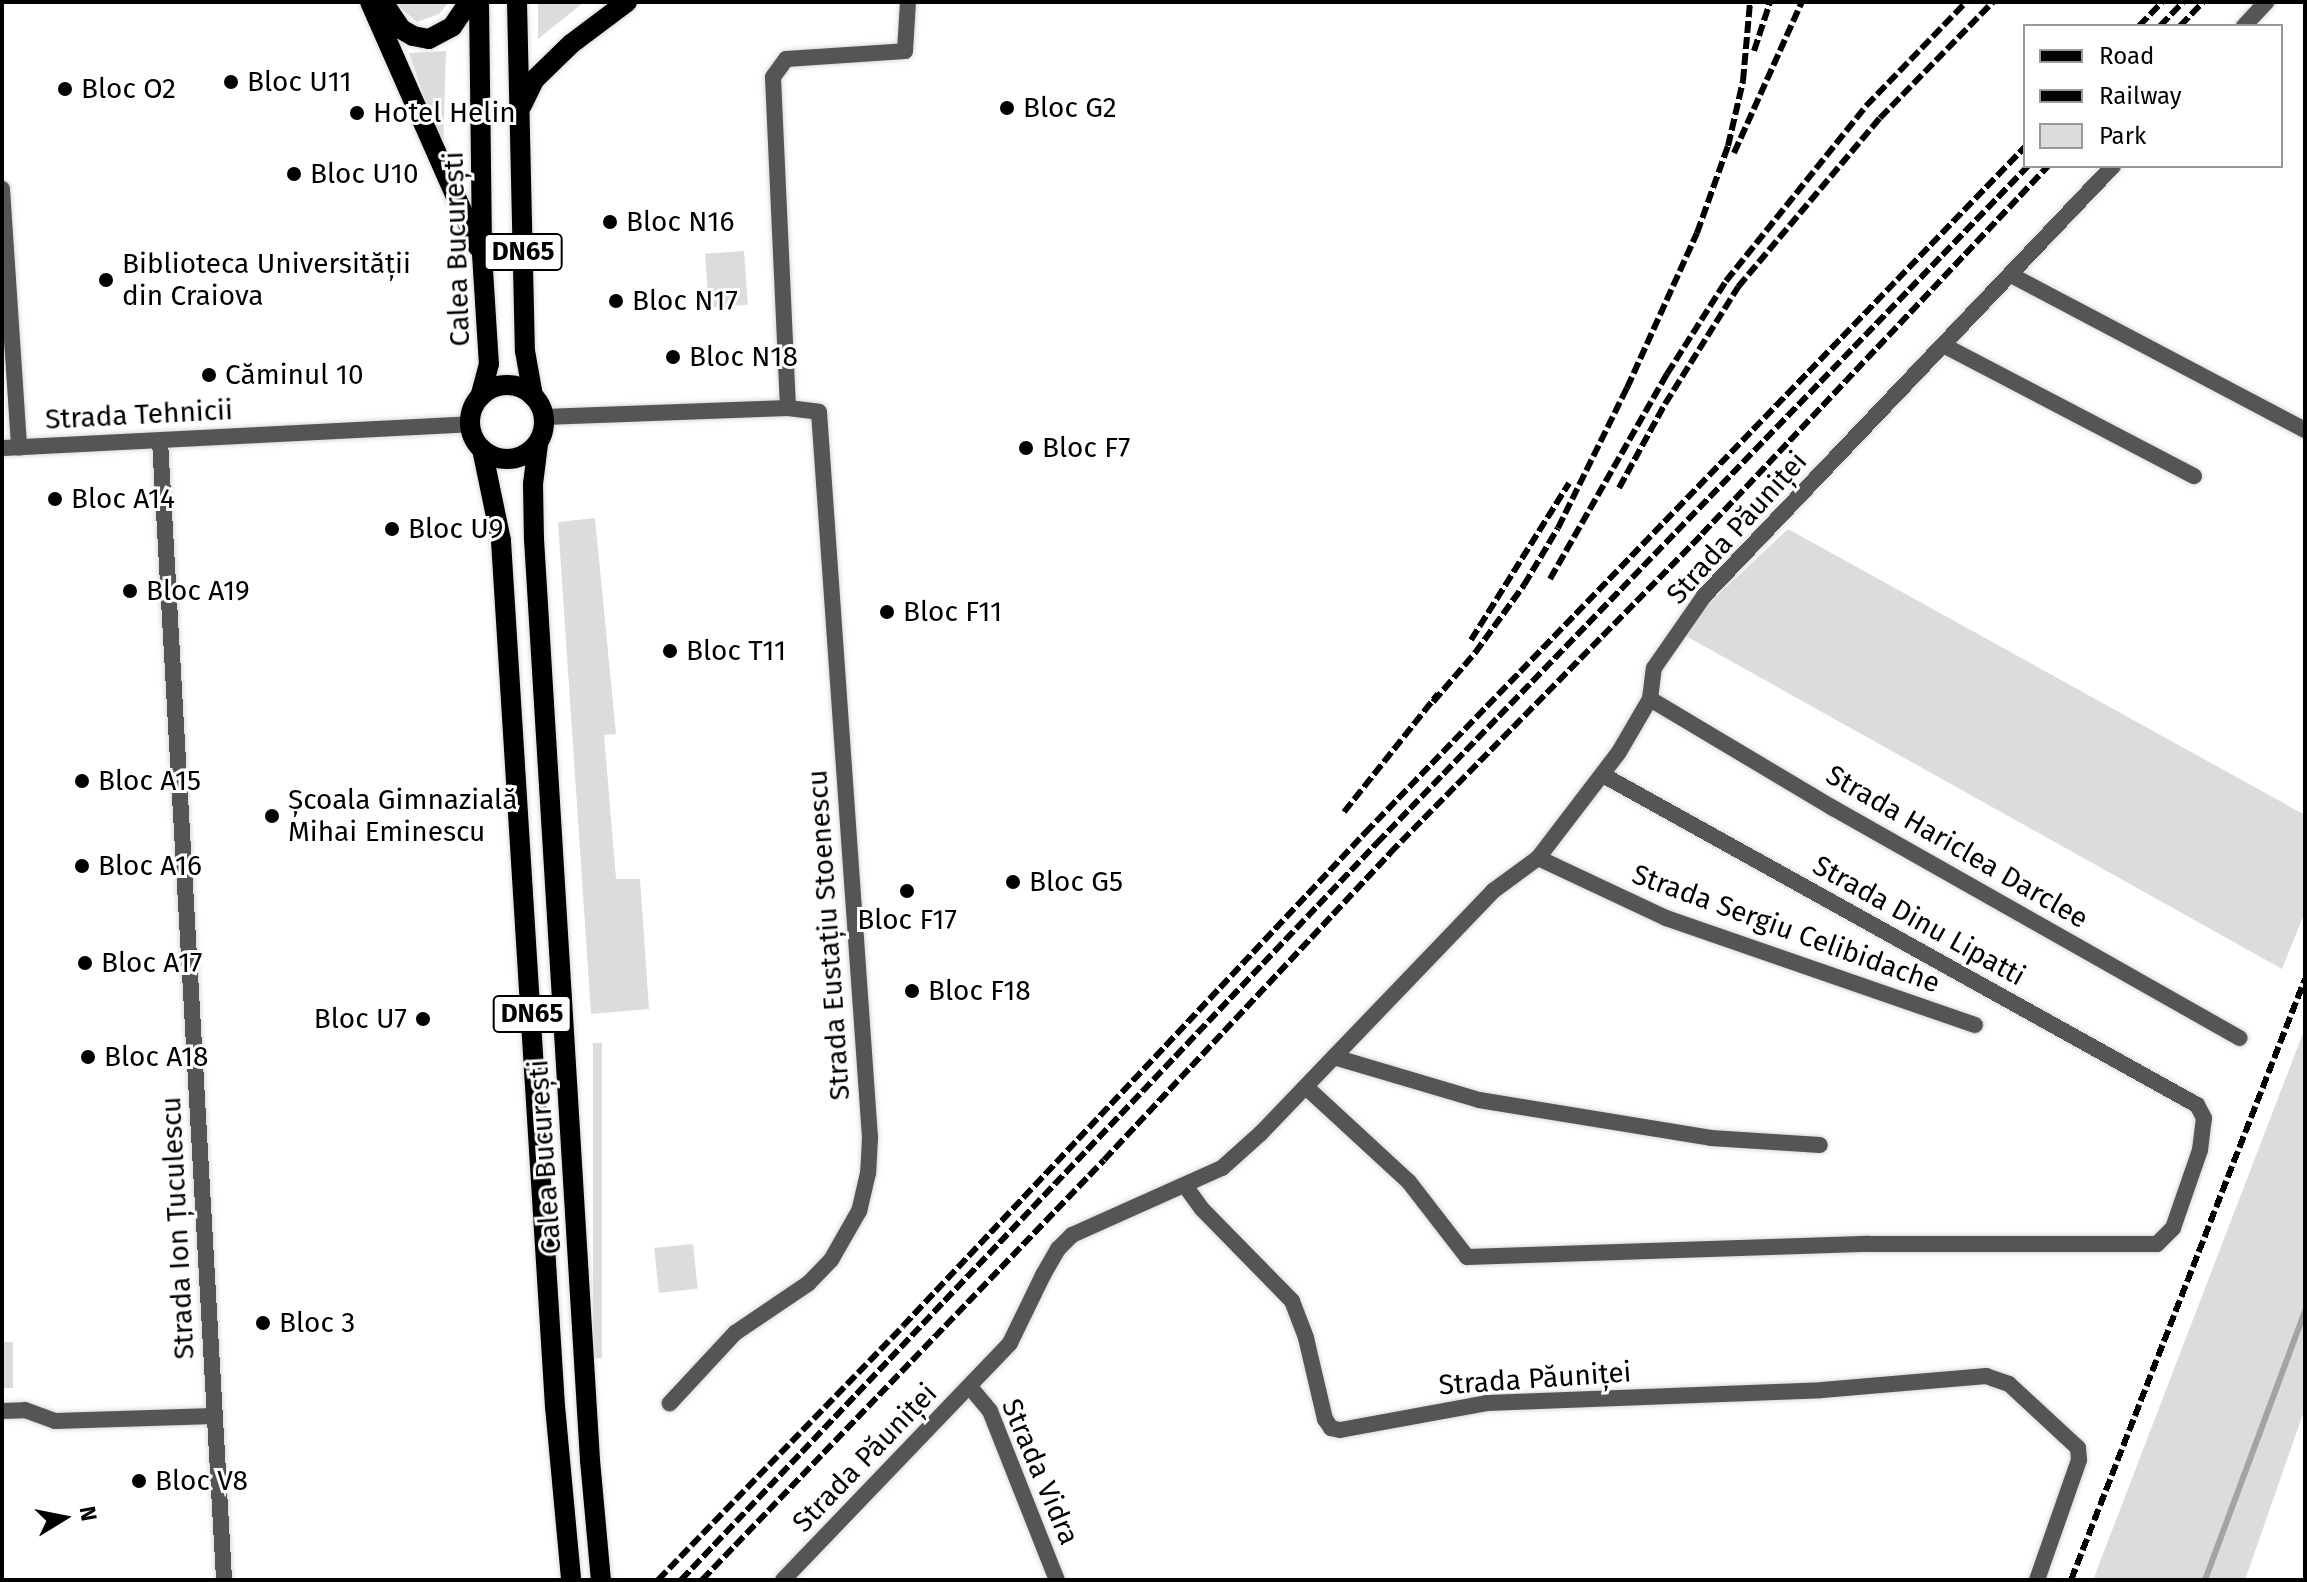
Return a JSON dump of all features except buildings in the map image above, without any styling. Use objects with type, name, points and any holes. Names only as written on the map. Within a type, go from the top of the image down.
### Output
[{"type":"main road","points":[[370,2],[482,254]]},
{"type":"main road","points":[[383,2],[401,29],[429,39],[452,27],[469,2]]},
{"type":"main road","name":"Calea București","points":[[479,2],[482,254],[489,364],[480,397]]},
{"type":"main road","name":"DN65","points":[[517,2],[525,351],[533,396]]},
{"type":"main road","points":[[521,108],[534,80],[571,44],[627,2]]},
{"type":"main road","points":[[511,385],[533,396],[544,417],[538,444],[516,459],[498,458],[482,449],[471,424],[480,397],[494,387],[511,385]]},
{"type":"main road","name":"Calea București","points":[[538,444],[533,484],[534,539],[590,1460],[601,1580]]},
{"type":"main road","name":"Calea București","points":[[482,449],[494,493],[502,554],[560,1462],[571,1580]]},
{"type":"main road","points":[[560,1462],[590,1460]]},
{"type":"street","points":[[788,408],[773,77],[786,59],[905,51],[908,2]]},
{"type":"street","points":[[2246,24],[2266,2]]},
{"type":"street","name":"Strada Păuniței","points":[[783,1580],[1010,1343],[1043,1275],[1058,1249],[1072,1235],[1146,1200],[1186,1187],[1222,1168],[1306,1087],[1493,891],[1538,858],[1603,775],[1650,699],[1654,668],[1704,596],[2111,168]]},
{"type":"street","points":[[2,189],[10,448]]},
{"type":"street","points":[[2011,275],[2305,430]]},
{"type":"street","points":[[1945,346],[2194,476]]},
{"type":"street","name":"Strada Eustațiu Stoenescu","points":[[544,417],[788,408],[819,412],[870,1138],[868,1173],[859,1211],[831,1260],[809,1283],[735,1333],[670,1403]]},
{"type":"street","name":"Strada Tehnicii","points":[[10,448],[471,424]]},
{"type":"street","name":"Strada Ion Țuculescu","points":[[160,441],[224,1580]]},
{"type":"street","name":"Strada Hariclea Darclee","points":[[1650,699],[1833,808],[2240,1038]]},
{"type":"street","name":"Strada Dinu Lipatti","points":[[1306,1087],[1409,1182],[1467,1257],[1869,1244],[2157,1244],[2173,1228],[2200,1150],[2204,1118],[2197,1105],[1603,775]]},
{"type":"street","name":"Strada Sergiu Celibidache","points":[[1538,858],[1666,918],[1975,1025]]},
{"type":"street","points":[[1334,1057],[1479,1100],[1711,1138],[1820,1145]]},
{"type":"street","name":"Strada Păuniței","points":[[1186,1187],[1202,1209],[1292,1301],[1306,1338],[1325,1419],[1331,1428],[1340,1430],[1487,1403],[1822,1390],[1986,1376],[2009,1384],[2078,1448],[2079,1460],[2037,1580]]},
{"type":"street","name":"Strada Vidra","points":[[970,1387],[990,1411],[1057,1580]]},
{"type":"street","points":[[2,1411],[25,1410],[55,1421],[214,1416]]},
{"type":"green space","points":[[393,2],[449,2],[439,14],[417,22]]},
{"type":"green space","points":[[538,2],[584,2],[538,39]]},
{"type":"green space","points":[[446,51],[443,152],[409,53]]},
{"type":"green space","points":[[744,251],[748,305],[709,308],[705,254]]},
{"type":"green space","points":[[595,518],[616,734],[604,735],[616,879],[640,879],[649,1009],[591,1014],[558,522]]},
{"type":"green space","points":[[1788,529],[2305,815],[2305,912],[2282,969],[1686,636],[1695,617]]},
{"type":"green space","points":[[2305,1028],[2305,1408],[2245,1580],[2093,1580]]},
{"type":"green space","points":[[593,1043],[602,1043],[602,1358],[593,1358]]},
{"type":"green space","points":[[693,1244],[698,1289],[659,1293],[654,1248]]},
{"type":"green space","points":[[2,1342],[13,1342],[13,1388],[2,1388]]},
{"type":"waterway","points":[[2205,1580],[2305,1311]]},
{"type":"railway","points":[[1433,702],[1475,653],[1524,585],[1558,528],[1627,388],[1697,233],[1728,146],[1743,81],[1750,2]]},
{"type":"railway","points":[[1754,51],[1770,2]]},
{"type":"railway","points":[[1734,153],[1802,2]]},
{"type":"railway","points":[[1550,579],[1667,374],[1726,281],[1866,106],[1966,2]]},
{"type":"railway","points":[[1619,488],[1665,404],[1738,287],[1880,118],[1993,2]]},
{"type":"railway","points":[[2141,24],[2162,2]]},
{"type":"railway","points":[[2162,24],[2183,2]]},
{"type":"railway","points":[[2182,24],[2203,2]]},
{"type":"railway","points":[[658,1580],[903,1326],[1365,833],[2023,149]]},
{"type":"railway","points":[[681,1580],[1377,843],[2026,168]]},
{"type":"railway","points":[[702,1580],[1104,1160],[1390,853],[1702,534],[2046,168]]},
{"type":"railway","points":[[1471,640],[1569,483]]},
{"type":"railway","points":[[1344,812],[1438,694]]},
{"type":"railway","points":[[2071,1580],[2305,979]]},
{"type":"place","name":"Bloc U11","points":[[231,82]]},
{"type":"place","name":"Bloc O2","points":[[65,89]]},
{"type":"place","name":"Bloc G2","points":[[1007,108]]},
{"type":"place","name":"Hotel Helin","points":[[357,113]]},
{"type":"place","name":"Bloc U10","points":[[294,174]]},
{"type":"place","name":"Bloc N16","points":[[610,222]]},
{"type":"place","name":"Biblioteca Universității din Craiova","points":[[106,280]]},
{"type":"place","name":"Bloc N17","points":[[616,301]]},
{"type":"place","name":"Bloc N18","points":[[673,357]]},
{"type":"place","name":"Căminul 10","points":[[209,375]]},
{"type":"place","name":"Bloc F7","points":[[1026,448]]},
{"type":"place","name":"Bloc A14","points":[[55,499]]},
{"type":"place","name":"Bloc U9","points":[[392,529]]},
{"type":"place","name":"Bloc A19","points":[[130,591]]},
{"type":"place","name":"Bloc F11","points":[[887,612]]},
{"type":"place","name":"Bloc T11","points":[[670,651]]},
{"type":"place","name":"Bloc A15","points":[[82,781]]},
{"type":"place","name":"Școala Gimnazială Mihai Eminescu","points":[[272,816]]},
{"type":"place","name":"Bloc A16","points":[[82,866]]},
{"type":"place","name":"Bloc G5","points":[[1013,882]]},
{"type":"place","name":"Bloc F17","points":[[907,891]]},
{"type":"place","name":"Bloc A17","points":[[85,963]]},
{"type":"place","name":"Bloc F18","points":[[912,991]]},
{"type":"place","name":"Bloc U7","points":[[423,1019]]},
{"type":"place","name":"Bloc A18","points":[[88,1057]]},
{"type":"place","name":"Bloc 3","points":[[263,1323]]},
{"type":"place","name":"Bloc V8","points":[[139,1481]]}]
